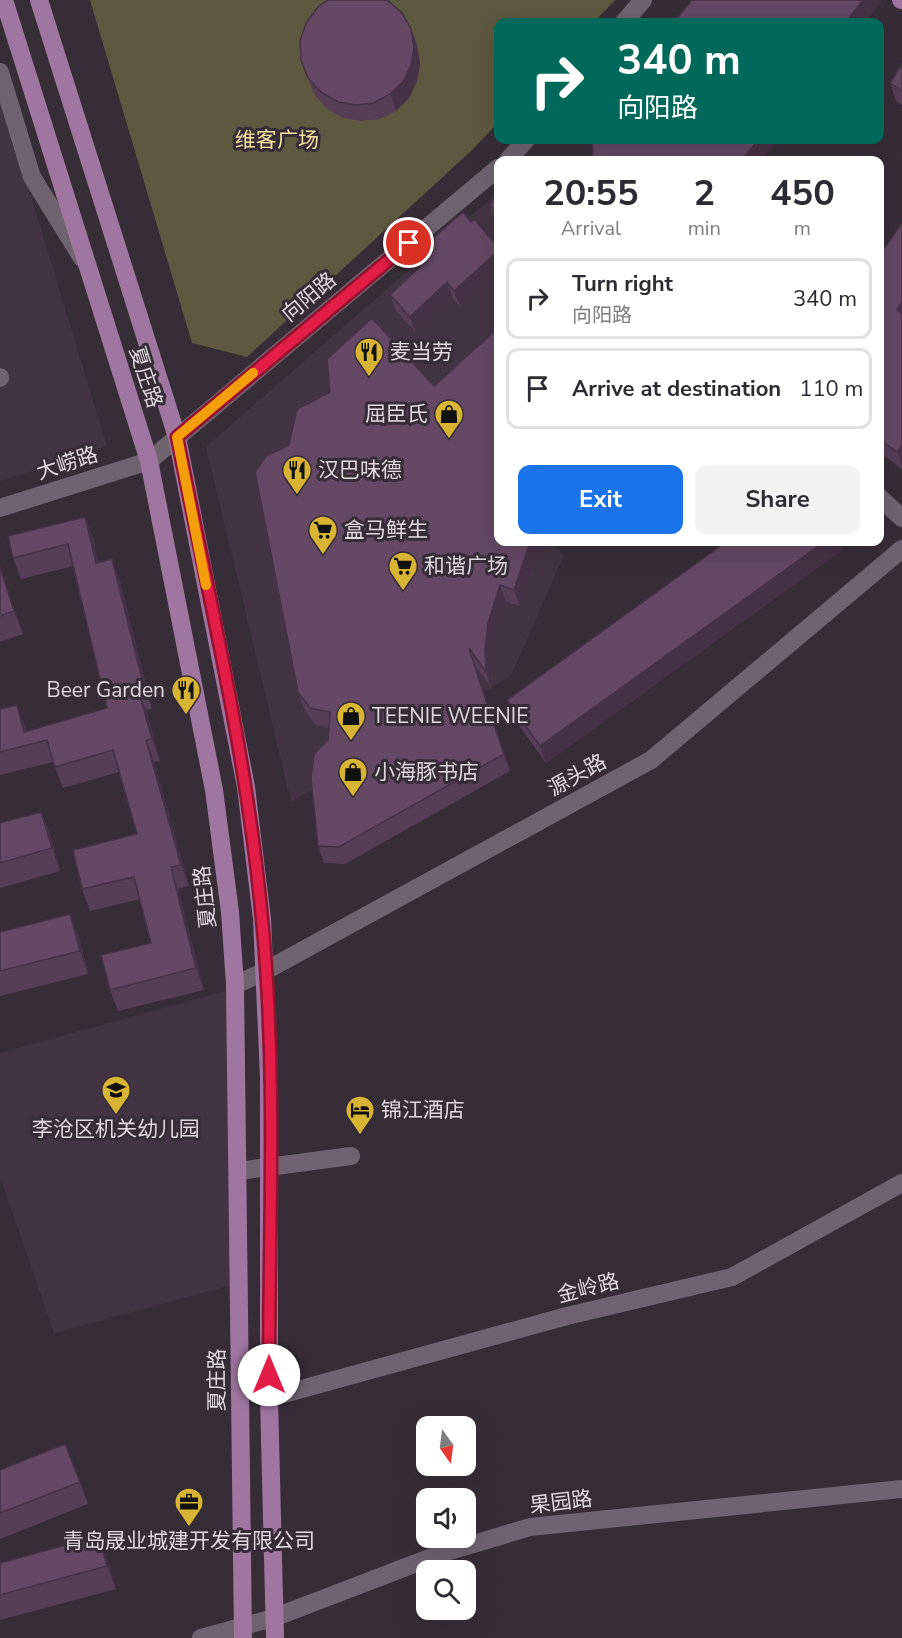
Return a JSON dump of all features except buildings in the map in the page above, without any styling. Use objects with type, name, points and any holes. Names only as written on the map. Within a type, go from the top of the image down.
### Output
[{"type":"main road","name":"夏庄路","points":[[4,0],[148,461],[214,790],[230,912],[235,985],[242,1633]]},
{"type":"main road","name":"夏庄路","points":[[39,0],[177,437],[246,788],[262,919],[265,971],[269,1167],[269,1398],[275,1638]]},
{"type":"street","points":[[627,18],[643,0]]},
{"type":"street","points":[[0,72],[32,177],[87,267]]},
{"type":"street","name":"向阳路","points":[[513,156],[523,144]]},
{"type":"street","name":"向阳路","points":[[148,461],[494,174]]},
{"type":"street","name":"大崂路","points":[[0,508],[148,461]]},
{"type":"street","points":[[884,502],[902,518]]},
{"type":"street","name":"源头路","points":[[235,985],[265,971],[651,760],[902,549]]},
{"type":"street","points":[[238,1171],[351,1156]]},
{"type":"street","name":"金岭路","points":[[269,1398],[567,1316],[732,1277],[902,1183]]},
{"type":"street","name":"果园路","points":[[201,1638],[242,1633],[273,1618],[440,1554],[530,1527],[902,1489]]},
{"type":"shaded area","points":[[0,95],[107,446],[0,481]]},
{"type":"shaded area","name":"和谐广场","points":[[494,195],[494,546],[556,546],[564,555],[511,676],[291,802],[206,447]]},
{"type":"shaded area","name":"李沧区机关幼儿园","points":[[233,989],[232,1285],[54,1333],[0,1177],[0,1053]]},
{"type":"green space","name":"维客广场","points":[[90,0],[615,0],[598,18],[494,18],[494,127],[247,357],[192,343]]},
{"type":"slow traffic","points":[[206,585],[177,437],[253,373]]},
{"type":"place","name":"麦当劳","points":[[369,378]]},
{"type":"place","name":"屈臣氏","points":[[449,440]]},
{"type":"place","name":"汉巴味德","points":[[297,496]]},
{"type":"place","name":"盒马鲜生","points":[[323,556]]},
{"type":"place","name":"和谐广场","points":[[403,592]]},
{"type":"place","name":"Beer Garden","points":[[186,716]]},
{"type":"place","name":"TEENIE WEENIE","points":[[351,742]]},
{"type":"place","name":"小海豚书店","points":[[353,798]]},
{"type":"place","name":"李沧区机关幼儿园","points":[[116,1116]]},
{"type":"place","name":"锦江酒店","points":[[360,1136]]},
{"type":"place","name":"青岛晟业城建开发有限公司","points":[[189,1528]]},
{"type":"route","points":[[269,1375],[269,1077],[262,919],[246,788],[177,437],[409,243]]}]
